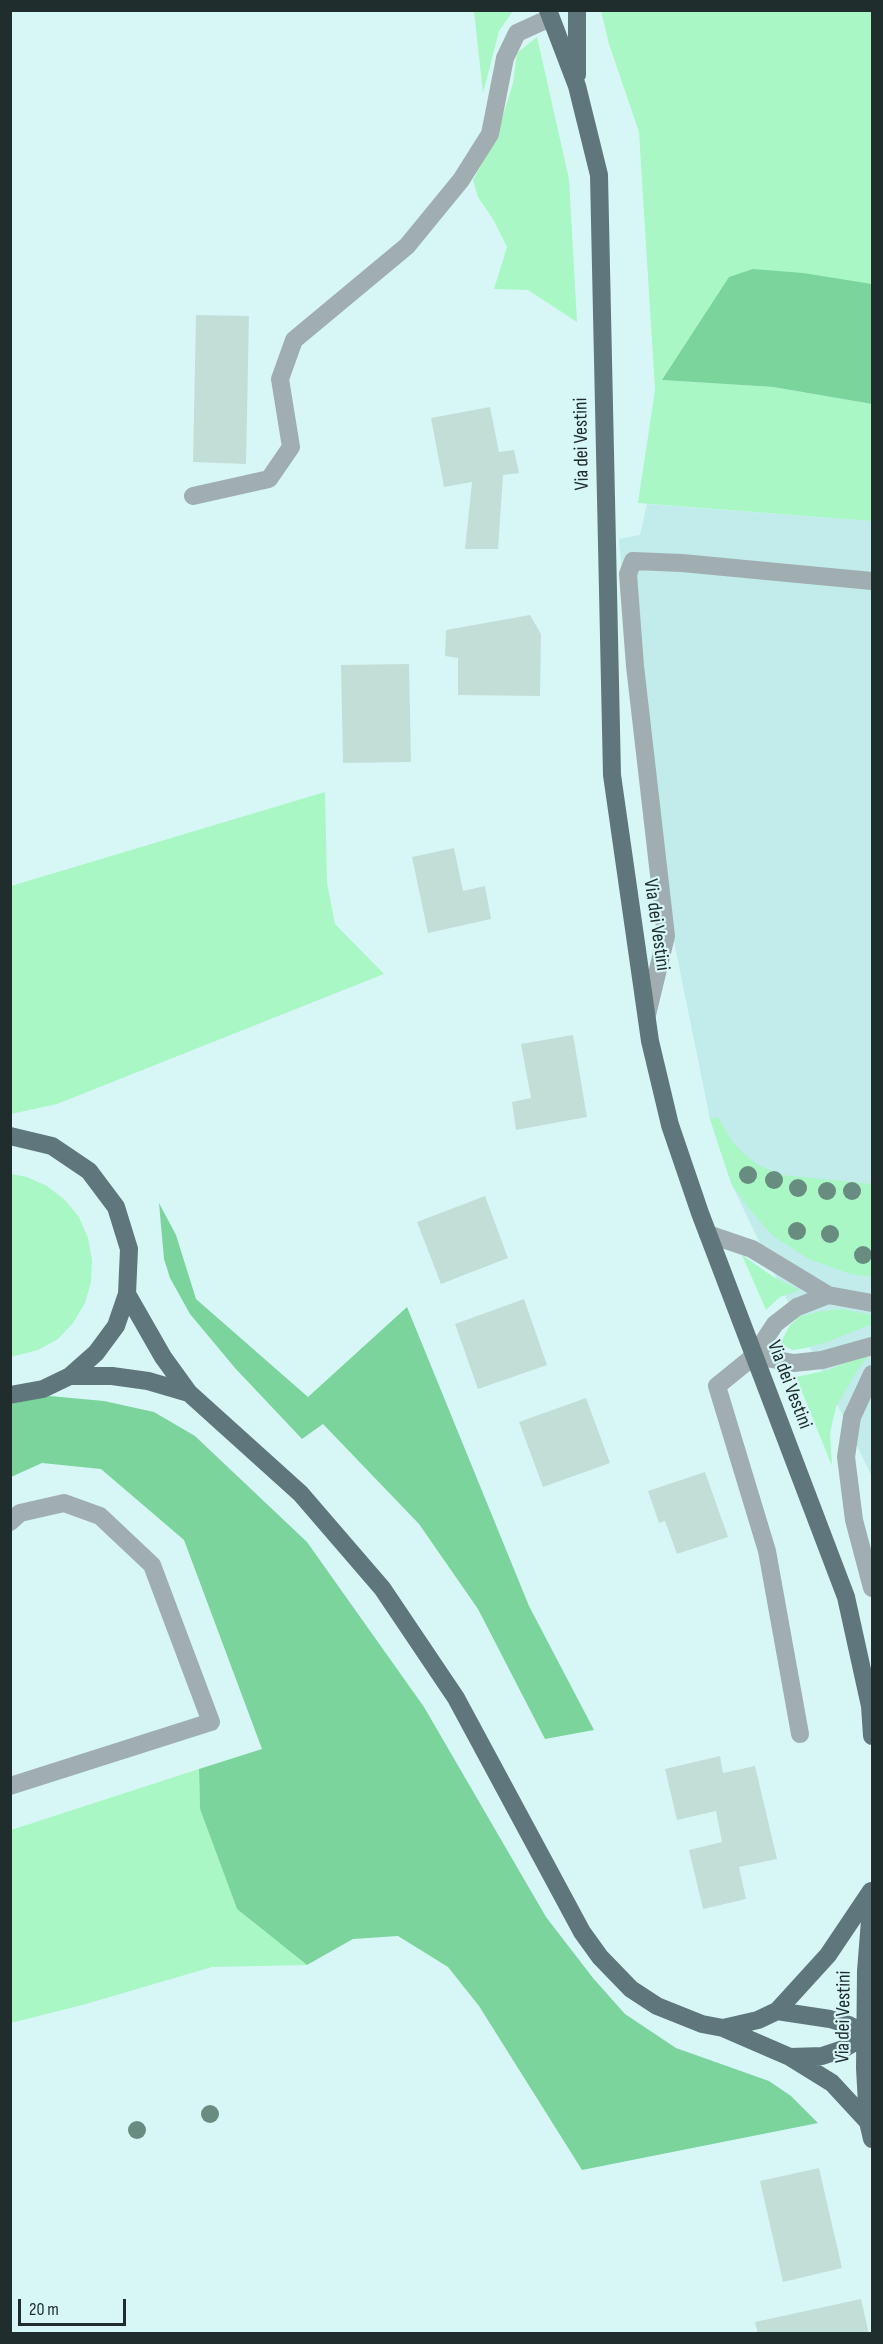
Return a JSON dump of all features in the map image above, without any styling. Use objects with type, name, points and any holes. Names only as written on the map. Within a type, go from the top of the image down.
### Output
[{"type":"main road","name":"Via dei Vestini","points":[[577,10],[577,86]]},
{"type":"main road","name":"Via dei Vestini","points":[[549,14],[577,86],[599,175],[612,775],[646,1017],[670,1125],[708,1234],[846,1597],[871,1702],[873,1736]]},
{"type":"main road","points":[[10,1136],[51,1146],[89,1171],[116,1207],[129,1249],[127,1294],[116,1326],[96,1353],[70,1376],[43,1389],[10,1395]]},
{"type":"main road","points":[[127,1294],[163,1357],[189,1394],[301,1494],[382,1588],[456,1698],[582,1932],[600,1957],[631,1989],[657,2006],[692,2020],[723,2028],[790,2057],[832,2083],[870,2130]]},
{"type":"main road","points":[[70,1376],[112,1376],[148,1381],[189,1394]]},
{"type":"main road","points":[[723,2028],[758,2020],[777,2011],[828,1955],[873,1889]]},
{"type":"main road","name":"Via dei Vestini","points":[[870,2130],[866,1971],[873,1895]]},
{"type":"main road","points":[[777,2011],[840,2022],[867,2035]]},
{"type":"main road","points":[[790,2057],[822,2056],[843,2049],[867,2035]]},
{"type":"lane","points":[[193,496],[268,479],[291,447],[280,379],[294,340],[407,246],[461,180],[490,134],[505,58],[517,33],[549,14]]},
{"type":"lane","points":[[646,1017],[666,936],[635,666],[627,574],[633,561],[682,563],[873,581]]},
{"type":"lane","points":[[708,1234],[752,1249],[828,1295],[873,1303]]},
{"type":"lane","points":[[800,1734],[767,1551],[717,1386],[754,1356],[775,1324],[797,1307],[828,1295]]},
{"type":"lane","points":[[754,1356],[794,1362],[822,1360],[873,1346]]},
{"type":"lane","points":[[873,1374],[852,1417],[846,1457],[854,1520],[873,1588]]},
{"type":"lane","points":[[10,1521],[20,1514],[64,1503],[100,1516],[152,1565],[211,1722],[10,1785]]},
{"type":"shaded area","points":[[647,504],[872,521],[872,1477],[731,1183],[710,1119],[640,774],[619,539],[640,535]]},
{"type":"green space","points":[[474,11],[513,11],[499,31],[483,93]]},
{"type":"green space","points":[[601,11],[872,11],[872,284],[846,281],[662,380],[773,387],[872,404],[872,521],[638,503],[655,390],[639,132],[609,44]]},
{"type":"green space","points":[[537,37],[569,179],[577,322],[528,290],[494,289],[507,247],[493,219],[478,197],[473,180],[496,138],[513,83],[517,53]]},
{"type":"green space","points":[[753,269],[803,273],[872,284],[872,404],[773,387],[662,380],[729,277]]},
{"type":"green space","points":[[325,792],[327,883],[335,924],[384,974],[57,1104],[11,1114],[11,886]]},
{"type":"green space","points":[[718,1117],[731,1140],[745,1155],[760,1166],[782,1175],[872,1184],[872,1277],[851,1274],[809,1259],[772,1235],[731,1183],[710,1119]]},
{"type":"green space","points":[[11,1174],[27,1177],[47,1186],[65,1200],[79,1217],[88,1238],[92,1260],[91,1282],[85,1303],[73,1323],[58,1339],[38,1350],[11,1357]]},
{"type":"green space","points":[[159,1203],[176,1235],[196,1299],[308,1397],[407,1307],[529,1606],[594,1730],[545,1739],[478,1609],[419,1524],[323,1424],[302,1439],[235,1368],[190,1314],[170,1278],[164,1259]]},
{"type":"green space","points":[[742,1255],[772,1276],[800,1290],[780,1297],[766,1310]]},
{"type":"green space","points":[[842,1309],[872,1315],[872,1324],[806,1348],[793,1350],[780,1344],[790,1325],[801,1316]]},
{"type":"green space","points":[[872,1352],[858,1369],[836,1407],[830,1433],[832,1466],[796,1377],[829,1370]]},
{"type":"green space","points":[[50,1396],[104,1401],[154,1412],[195,1436],[307,1542],[424,1707],[546,1917],[593,1978],[625,2014],[676,2048],[769,2081],[791,2096],[818,2123],[582,2170],[479,2006],[448,1967],[398,1936],[353,1939],[307,1965],[237,1909],[200,1809],[199,1769],[262,1749],[184,1540],[101,1469],[42,1463],[11,1477],[10,1404]]},
{"type":"green space","points":[[199,1769],[200,1809],[237,1909],[307,1965],[212,1967],[86,2004],[11,2023],[11,1830]]},
{"type":"building","points":[[196,315],[249,316],[246,464],[193,462]]},
{"type":"building","points":[[490,407],[499,452],[514,450],[519,473],[503,475],[498,549],[465,549],[472,482],[444,487],[431,418]]},
{"type":"building","points":[[530,615],[541,634],[540,696],[458,695],[458,658],[445,656],[446,630]]},
{"type":"building","points":[[409,664],[411,762],[343,763],[341,665]]},
{"type":"building","points":[[454,848],[463,891],[485,886],[491,919],[428,933],[412,857]]},
{"type":"building","points":[[573,1035],[587,1117],[516,1130],[512,1102],[531,1098],[521,1044]]},
{"type":"building","points":[[485,1196],[508,1258],[441,1284],[417,1222]]},
{"type":"building","points":[[524,1299],[547,1365],[478,1389],[455,1324]]},
{"type":"building","points":[[586,1398],[610,1463],[543,1487],[519,1422]]},
{"type":"building","points":[[705,1472],[728,1537],[677,1554],[665,1521],[659,1523],[648,1491]]},
{"type":"building","points":[[720,1756],[723,1773],[755,1766],[777,1859],[739,1867],[746,1899],[703,1909],[689,1850],[722,1842],[716,1811],[677,1820],[665,1769]]},
{"type":"building","points":[[819,2168],[842,2268],[783,2282],[760,2181]]},
{"type":"building","points":[[861,2299],[869,2334],[758,2334],[755,2322]]}]
